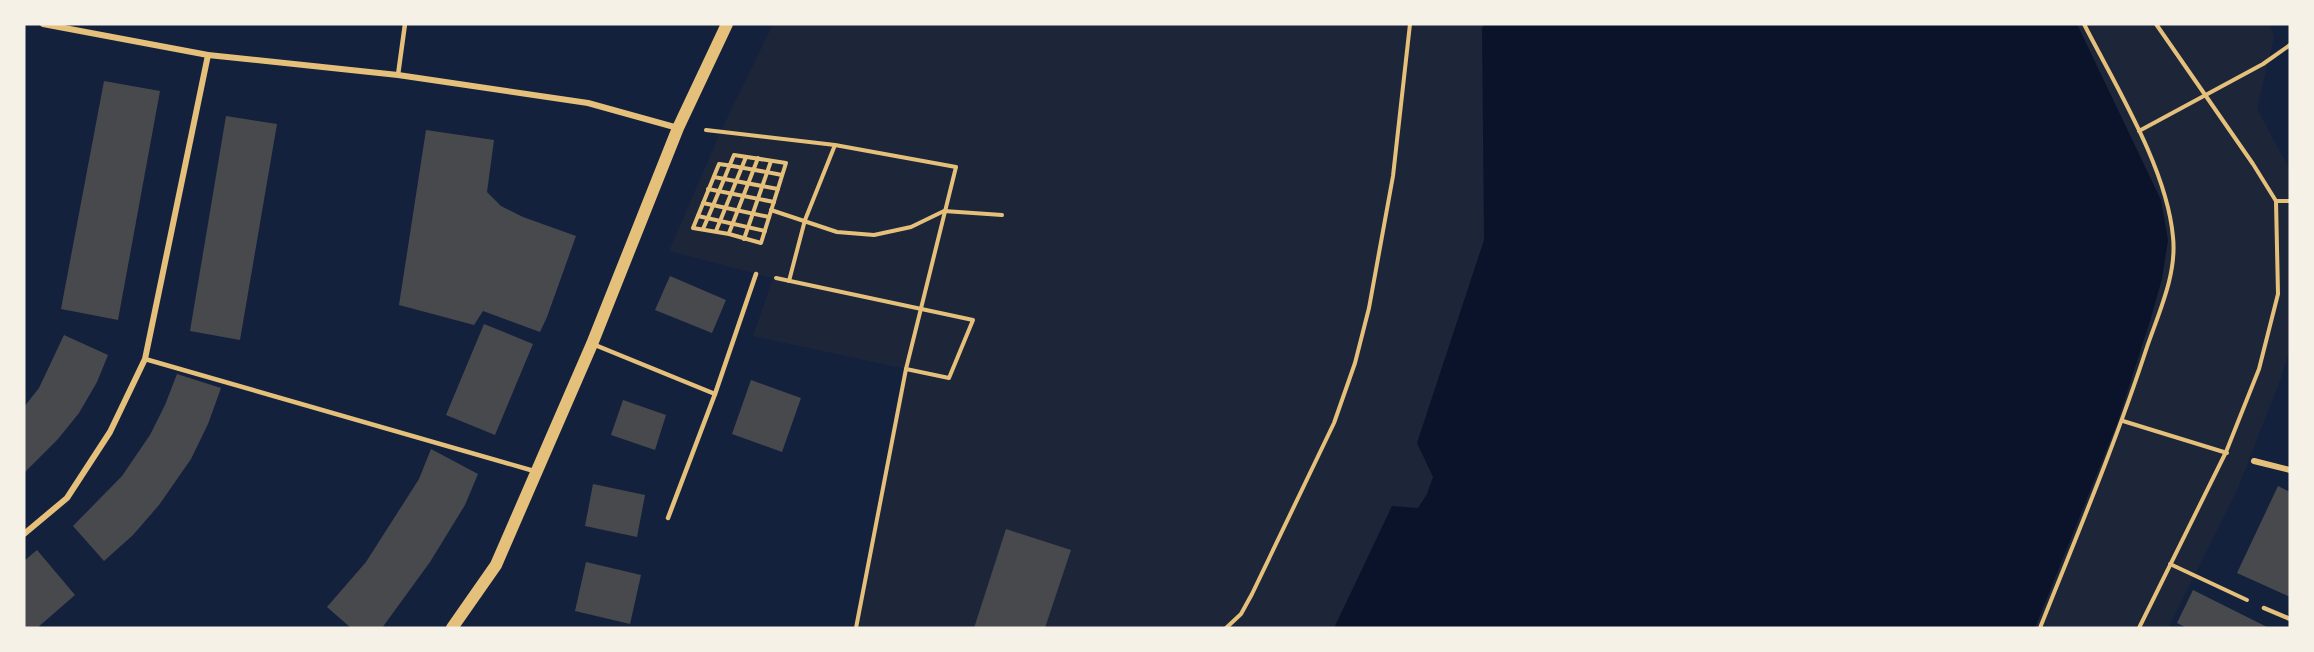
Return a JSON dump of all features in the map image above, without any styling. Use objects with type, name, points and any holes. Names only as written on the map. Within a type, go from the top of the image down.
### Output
[{"type":"main road","points":[[452,628],[496,565],[592,344],[678,128],[727,24]]},
{"type":"street","points":[[43,24],[208,55],[398,75],[588,103],[678,128]]},
{"type":"street","points":[[24,534],[67,498],[110,432],[145,359],[208,55]]},
{"type":"street","points":[[2254,461],[2290,471]]},
{"type":"lane","points":[[398,75],[405,24]]},
{"type":"lane","points":[[668,518],[715,394],[756,274]]},
{"type":"lane","points":[[592,344],[715,394]]},
{"type":"lane","points":[[145,359],[536,472]]},
{"type":"lane","points":[[2264,608],[2290,619]]},
{"type":"path","points":[[1226,628],[1241,614],[1252,594],[1334,423],[1355,363],[1369,308],[1393,176],[1410,24]]},
{"type":"path","points":[[2040,628],[2123,421],[2170,278],[2174,239],[2167,200],[2139,131],[2084,24]]},
{"type":"path","points":[[2139,628],[2226,452],[2259,369],[2278,294],[2276,201],[2156,24]]},
{"type":"path","points":[[2139,131],[2263,64],[2290,45]]},
{"type":"path","points":[[678,128],[836,145],[956,167],[906,369],[856,628]]},
{"type":"path","points":[[789,281],[805,220],[836,145]]},
{"type":"path","points":[[703,229],[708,218],[713,205],[730,165],[734,155],[786,163],[761,243],[716,231],[693,228],[719,164],[730,165],[782,175]]},
{"type":"path","points":[[716,231],[746,157]]},
{"type":"path","points":[[729,234],[758,159]]},
{"type":"path","points":[[744,239],[771,161]]},
{"type":"path","points":[[714,177],[778,189]]},
{"type":"path","points":[[708,189],[774,202]]},
{"type":"path","points":[[2276,201],[2290,201]]},
{"type":"path","points":[[703,203],[769,217]]},
{"type":"path","points":[[771,210],[837,232],[874,235],[910,227],[944,211],[1002,215]]},
{"type":"path","points":[[698,216],[765,231]]},
{"type":"path","points":[[756,274],[973,320],[949,378],[906,369]]},
{"type":"path","points":[[2123,421],[2226,452]]},
{"type":"path","points":[[2170,564],[2264,608]]},
{"type":"shaded area","points":[[773,24],[2270,24],[2274,37],[2257,109],[2290,170],[2290,349],[2237,490],[2168,628],[856,628],[906,369],[753,336],[773,278],[669,251],[721,131]]},
{"type":"shaded area","points":[[1485,24],[2077,24],[2161,200],[2168,240],[2162,279],[2117,424],[2035,628],[1334,628],[1392,506],[1418,508],[1427,494],[1433,477],[1417,443],[1484,240],[1482,28]]},
{"type":"building","points":[[104,81],[160,91],[118,320],[61,309]]},
{"type":"building","points":[[226,116],[277,124],[240,340],[190,331]]},
{"type":"building","points":[[426,130],[494,140],[487,192],[501,206],[523,217],[576,236],[540,332],[483,311],[474,325],[399,305]]},
{"type":"building","points":[[670,276],[726,300],[712,333],[655,310]]},
{"type":"building","points":[[484,324],[533,344],[495,435],[446,415]]},
{"type":"building","points":[[64,335],[108,355],[97,382],[79,413],[58,439],[24,473],[24,407],[39,388]]},
{"type":"building","points":[[177,374],[221,388],[208,424],[191,459],[159,505],[133,535],[104,561],[73,526],[122,476],[150,435]]},
{"type":"building","points":[[751,380],[801,398],[782,452],[732,434]]},
{"type":"building","points":[[623,400],[666,415],[655,450],[611,435]]},
{"type":"building","points":[[431,449],[478,474],[465,505],[430,562],[382,628],[351,628],[327,607],[366,562],[419,479]]},
{"type":"building","points":[[593,484],[645,495],[637,537],[585,526]]},
{"type":"building","points":[[2278,486],[2290,492],[2290,597],[2237,573]]},
{"type":"building","points":[[1006,529],[1071,550],[1045,628],[974,628]]},
{"type":"building","points":[[37,550],[75,595],[37,628],[24,628],[24,561]]},
{"type":"building","points":[[586,562],[641,575],[630,624],[575,611]]},
{"type":"building","points":[[2193,590],[2269,628],[2187,628],[2177,623]]}]
